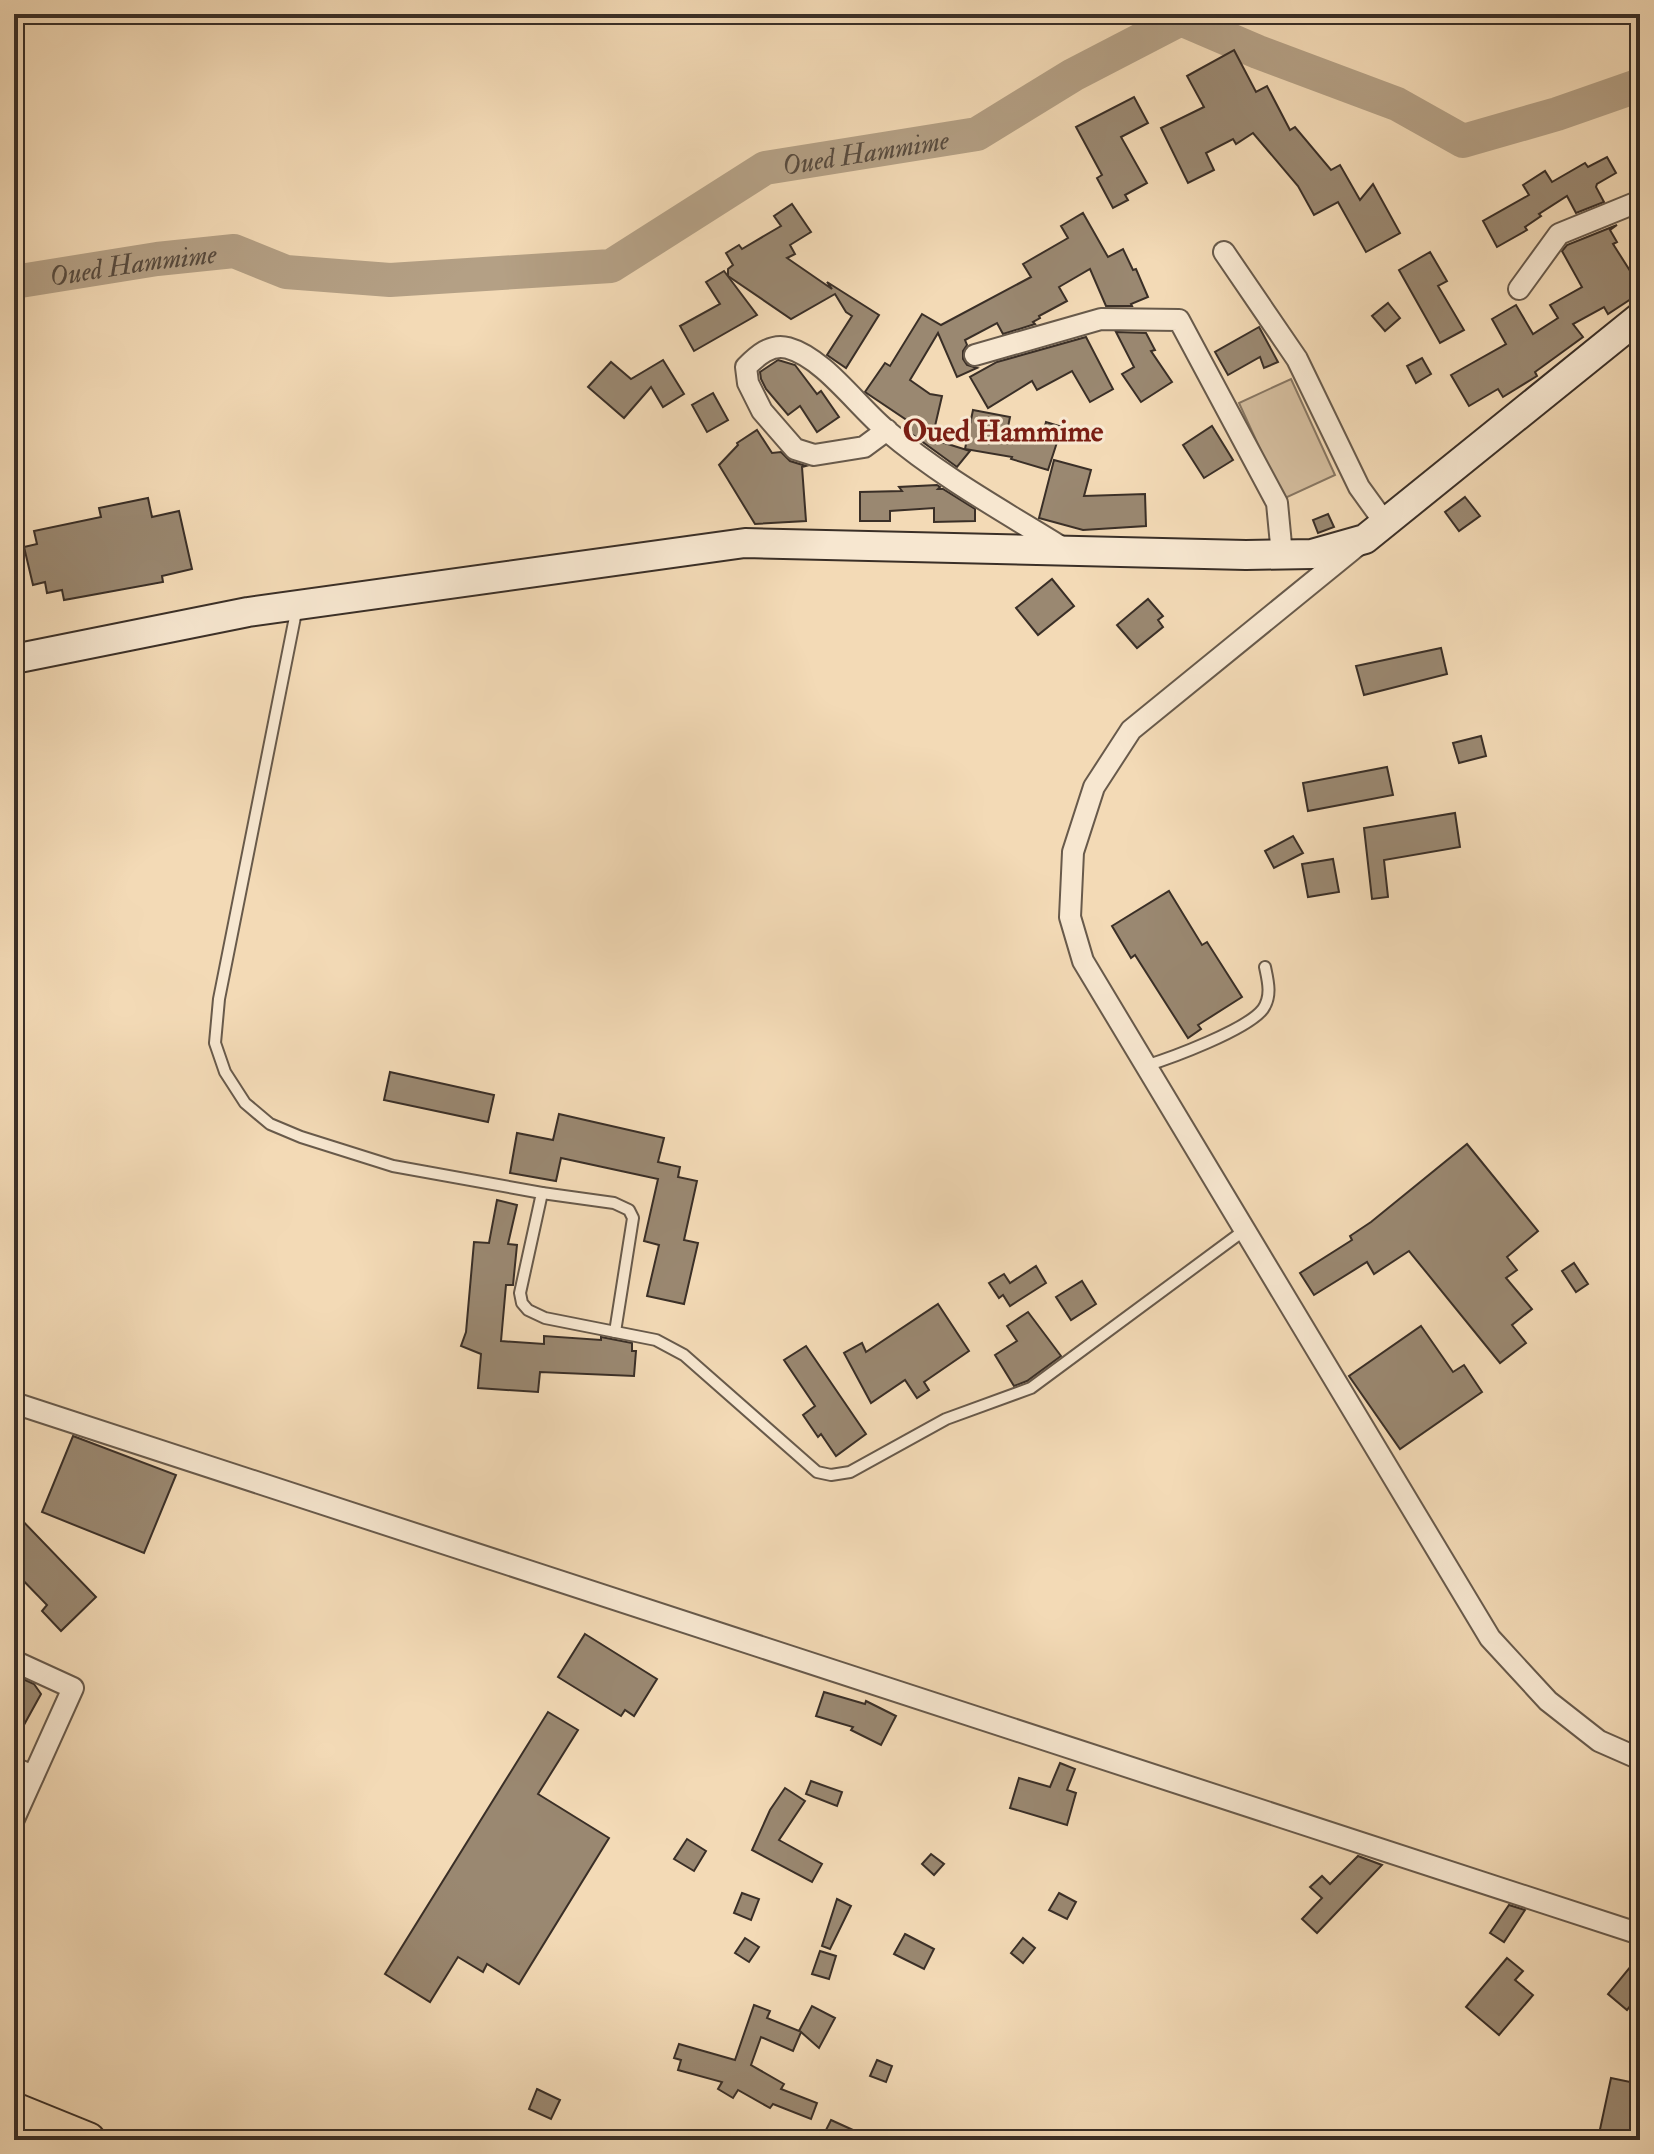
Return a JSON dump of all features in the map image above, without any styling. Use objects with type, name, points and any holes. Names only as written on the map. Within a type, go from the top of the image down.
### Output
[{"type":"highway","points":[[14,2110],[88,2140]]},
{"type":"main road","points":[[14,659],[248,612],[745,543],[1069,552],[1312,554],[1375,531],[1640,317]]},
{"type":"street","points":[[1519,289],[1559,234],[1640,201]]},
{"type":"street","points":[[1224,252],[1297,359],[1359,487],[1375,531],[1131,730],[1094,787],[1073,852],[1070,917],[1083,961],[1490,1638],[1548,1701],[1599,1741],[1640,1759]]},
{"type":"street","points":[[975,355],[1101,319],[1179,320],[1277,503],[1282,555]]},
{"type":"street","points":[[887,430],[864,447],[814,455],[795,449],[762,411],[748,383],[746,367],[761,352],[784,346],[808,356],[887,430],[948,477],[1069,552]]},
{"type":"street","points":[[14,1403],[1640,1934]]},
{"type":"street","points":[[14,1661],[73,1688],[24,1772],[14,1819]]},
{"type":"lane","points":[[298,605],[219,999],[215,1043],[225,1072],[245,1103],[270,1124],[301,1137],[393,1166],[614,1203],[629,1210],[633,1218],[615,1332]]},
{"type":"lane","points":[[1145,1066],[1172,1058],[1247,1023],[1263,1008],[1267,998],[1270,988],[1265,967]]},
{"type":"lane","points":[[542,1193],[520,1293],[522,1303],[528,1310],[545,1318],[656,1340],[684,1355],[817,1472],[831,1475],[850,1472],[946,1419],[1031,1388],[1246,1229]]},
{"type":"shaded area","points":[[1291,379],[1335,475],[1283,499],[1239,403]]},
{"type":"building","points":[[1234,50],[1256,92],[1267,86],[1290,130],[1295,127],[1331,170],[1340,165],[1360,200],[1373,184],[1400,233],[1366,252],[1338,202],[1314,215],[1298,186],[1253,133],[1236,144],[1233,139],[1206,153],[1214,170],[1188,183],[1161,128],[1204,107],[1187,76]]},
{"type":"building","points":[[1134,97],[1148,123],[1121,137],[1147,183],[1125,195],[1128,200],[1113,208],[1097,178],[1102,175],[1076,127]]},
{"type":"building","points":[[1607,157],[1616,173],[1597,184],[1604,202],[1576,213],[1567,196],[1539,214],[1541,216],[1525,227],[1527,230],[1497,247],[1483,221],[1529,195],[1523,185],[1545,171],[1552,182],[1585,163],[1588,167]]},
{"type":"building","points":[[792,204],[811,232],[790,245],[795,254],[787,258],[832,289],[827,282],[879,315],[846,368],[827,355],[852,316],[835,294],[791,319],[728,276],[728,269],[733,265],[726,253],[739,245],[742,249],[781,226],[774,216]]},
{"type":"building","points":[[1083,213],[1108,257],[1123,249],[1148,297],[1132,306],[1106,306],[1090,269],[1059,287],[1067,301],[1039,316],[1033,322],[1035,324],[1003,334],[997,323],[965,340],[967,345],[963,359],[967,365],[977,368],[957,377],[938,333],[910,380],[930,394],[942,396],[932,439],[970,451],[957,467],[909,432],[911,423],[865,392],[885,363],[890,366],[922,314],[941,325],[1031,277],[1023,264],[1068,238],[1061,226]]},
{"type":"building","points":[[1617,225],[1610,230],[1617,242],[1613,244],[1634,277],[1640,273],[1640,293],[1608,314],[1604,307],[1573,324],[1583,337],[1535,372],[1537,376],[1503,397],[1498,389],[1469,406],[1451,375],[1506,344],[1492,319],[1516,305],[1533,334],[1558,318],[1550,305],[1582,287],[1562,251],[1567,245]]},
{"type":"building","points":[[1430,252],[1447,281],[1438,286],[1464,330],[1440,343],[1399,270]]},
{"type":"building","points":[[724,271],[757,315],[694,351],[680,326],[720,304],[706,282]]},
{"type":"building","points":[[1388,303],[1400,318],[1385,331],[1372,316]]},
{"type":"building","points":[[1259,327],[1278,362],[1264,368],[1260,357],[1228,375],[1215,352]]},
{"type":"building","points":[[1116,332],[1146,333],[1155,350],[1151,351],[1172,382],[1141,402],[1122,374],[1134,367]]},
{"type":"building","points":[[1086,337],[1113,389],[1090,402],[1072,371],[1037,390],[1032,381],[988,408],[970,377],[997,362]]},
{"type":"building","points":[[1422,358],[1431,374],[1416,383],[1407,366]]},
{"type":"building","points":[[663,360],[684,394],[663,407],[651,387],[624,418],[588,387],[611,362],[631,379]]},
{"type":"building","points":[[778,360],[795,365],[817,394],[821,391],[839,417],[817,432],[800,406],[788,415],[761,379],[760,372]]},
{"type":"building","points":[[713,393],[728,420],[707,432],[692,405]]},
{"type":"building","points":[[973,410],[1010,417],[1008,427],[1042,437],[1046,422],[1062,427],[1048,470],[1012,457],[965,449]]},
{"type":"building","points":[[1212,426],[1233,460],[1204,478],[1183,445]]},
{"type":"building","points":[[757,430],[772,453],[781,452],[790,461],[806,466],[802,467],[806,521],[755,524],[719,465],[737,443]]},
{"type":"building","points":[[1054,460],[1091,470],[1084,496],[1145,494],[1146,526],[1083,530],[1039,518]]},
{"type":"building","points":[[899,487],[940,487],[938,489],[975,509],[975,521],[934,522],[934,508],[890,511],[890,521],[860,521],[860,492],[902,491]]},
{"type":"building","points":[[1465,497],[1480,516],[1459,531],[1445,512]]},
{"type":"building","points":[[148,498],[152,517],[179,511],[192,569],[162,576],[163,582],[64,600],[62,590],[47,593],[45,582],[33,585],[24,547],[37,544],[34,531],[101,517],[99,508]]},
{"type":"building","points":[[1328,514],[1334,527],[1318,533],[1313,520]]},
{"type":"building","points":[[1052,579],[1074,606],[1038,635],[1016,608]]},
{"type":"building","points":[[1148,599],[1163,616],[1158,620],[1163,627],[1137,648],[1117,625]]},
{"type":"building","points":[[1441,648],[1447,674],[1364,695],[1356,666]]},
{"type":"building","points":[[1481,736],[1486,756],[1459,763],[1453,743]]},
{"type":"building","points":[[1387,767],[1393,795],[1308,811],[1303,783]]},
{"type":"building","points":[[1455,813],[1460,847],[1384,860],[1388,897],[1372,899],[1364,828]]},
{"type":"building","points":[[1293,836],[1303,853],[1274,868],[1265,851]]},
{"type":"building","points":[[1333,859],[1339,892],[1308,897],[1302,864]]},
{"type":"building","points":[[1169,891],[1202,945],[1207,942],[1242,997],[1198,1025],[1201,1029],[1188,1038],[1135,955],[1131,958],[1112,926]]},
{"type":"building","points":[[390,1072],[494,1095],[488,1122],[384,1100]]},
{"type":"building","points":[[559,1114],[664,1138],[658,1162],[680,1167],[678,1177],[697,1181],[684,1240],[698,1243],[684,1304],[647,1296],[659,1245],[644,1241],[658,1179],[561,1158],[556,1181],[510,1173],[517,1133],[553,1140]]},
{"type":"building","points":[[1467,1144],[1538,1231],[1507,1257],[1517,1270],[1506,1278],[1532,1309],[1512,1325],[1526,1343],[1500,1363],[1409,1251],[1374,1274],[1367,1262],[1314,1295],[1300,1273],[1352,1240],[1350,1236]]},
{"type":"building","points":[[497,1200],[517,1205],[508,1244],[517,1245],[513,1285],[506,1285],[501,1341],[544,1344],[544,1336],[601,1340],[601,1337],[632,1343],[632,1351],[636,1351],[634,1376],[540,1372],[538,1392],[478,1388],[481,1354],[461,1346],[466,1332],[474,1242],[489,1243]]},
{"type":"building","points":[[1574,1263],[1588,1284],[1576,1292],[1562,1271]]},
{"type":"building","points":[[1036,1266],[1046,1283],[1010,1306],[1003,1295],[999,1298],[989,1283],[1004,1274],[1010,1283]]},
{"type":"building","points":[[1082,1281],[1096,1304],[1071,1320],[1056,1297]]},
{"type":"building","points":[[938,1304],[969,1351],[924,1382],[929,1390],[917,1398],[905,1380],[871,1403],[844,1353],[862,1343],[866,1352]]},
{"type":"building","points":[[1028,1312],[1061,1356],[1027,1381],[1014,1386],[995,1355],[1017,1341],[1007,1326]]},
{"type":"building","points":[[1421,1326],[1453,1372],[1464,1365],[1482,1392],[1400,1449],[1349,1376]]},
{"type":"building","points":[[806,1346],[866,1434],[836,1456],[803,1415],[815,1406],[784,1360]]},
{"type":"building","points":[[73,1436],[176,1475],[144,1553],[42,1512]]},
{"type":"building","points":[[14,1512],[96,1597],[61,1631],[42,1611],[47,1605],[14,1571]]},
{"type":"building","points":[[585,1634],[657,1679],[634,1716],[625,1710],[621,1716],[558,1677]]},
{"type":"building","points":[[14,1675],[34,1684],[41,1694],[14,1743]]},
{"type":"building","points":[[824,1692],[865,1704],[866,1701],[896,1716],[881,1745],[851,1730],[853,1727],[816,1716]]},
{"type":"building","points":[[548,1712],[578,1730],[538,1794],[609,1838],[519,1984],[487,1964],[483,1972],[458,1957],[430,2002],[385,1974]]},
{"type":"building","points":[[1060,1763],[1075,1769],[1067,1790],[1076,1793],[1067,1825],[1010,1808],[1019,1778],[1050,1787]]},
{"type":"building","points":[[811,1781],[842,1792],[837,1806],[806,1794]]},
{"type":"building","points":[[785,1788],[805,1801],[779,1840],[822,1864],[812,1882],[752,1850],[770,1810]]},
{"type":"building","points":[[687,1839],[706,1851],[694,1871],[674,1859]]},
{"type":"building","points":[[931,1854],[944,1864],[934,1875],[922,1864]]},
{"type":"building","points":[[1358,1856],[1382,1865],[1317,1933],[1302,1919],[1322,1898],[1310,1887],[1322,1876],[1330,1884]]},
{"type":"building","points":[[742,1893],[759,1899],[751,1920],[734,1913]]},
{"type":"building","points":[[1059,1893],[1076,1902],[1067,1919],[1049,1910]]},
{"type":"building","points":[[837,1899],[851,1906],[830,1949],[822,1946]]},
{"type":"building","points":[[1509,1905],[1525,1910],[1504,1942],[1490,1933]]},
{"type":"building","points":[[905,1934],[934,1949],[924,1969],[894,1954]]},
{"type":"building","points":[[745,1938],[759,1947],[749,1962],[735,1953]]},
{"type":"building","points":[[1023,1938],[1035,1948],[1023,1963],[1011,1953]]},
{"type":"building","points":[[820,1951],[836,1956],[829,1979],[812,1974]]},
{"type":"building","points":[[1640,1955],[1640,1994],[1627,2010],[1608,1994]]},
{"type":"building","points":[[1507,1958],[1523,1971],[1515,1980],[1533,1995],[1499,2035],[1466,2007]]},
{"type":"building","points":[[754,2005],[770,2011],[767,2018],[799,2031],[812,2006],[835,2018],[819,2048],[801,2032],[793,2051],[761,2037],[751,2065],[784,2084],[781,2089],[817,2103],[811,2119],[773,2104],[770,2108],[738,2090],[733,2098],[718,2089],[722,2082],[678,2070],[681,2060],[674,2058],[679,2044],[735,2060]]},
{"type":"building","points":[[877,2060],[892,2066],[886,2082],[870,2076]]},
{"type":"building","points":[[1611,2078],[1640,2084],[1630,2140],[1599,2134]]},
{"type":"building","points":[[537,2089],[560,2100],[551,2119],[529,2109]]},
{"type":"building","points":[[831,2120],[875,2140],[831,2140],[823,2136]]},
{"type":"waterway","name":"Oued Hammime","points":[[14,282],[157,259],[234,251],[286,272],[390,280],[611,266],[765,168],[977,134],[1073,75],[1181,19],[1258,52],[1397,104],[1463,141],[1557,114],[1640,85]]},
{"type":"district","name":"Oued Hammime","points":[[1003,431]]}]
